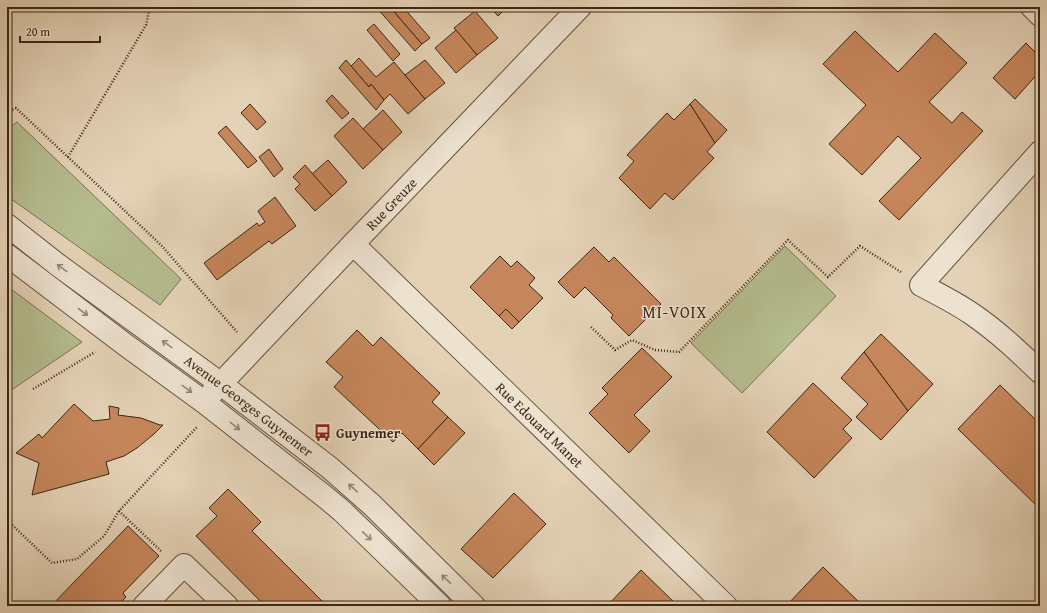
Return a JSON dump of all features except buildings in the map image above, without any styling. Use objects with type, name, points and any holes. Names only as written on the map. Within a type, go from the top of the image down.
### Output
[{"type":"street","name":"Rue Greuze","points":[[209,406],[221,384],[580,7]]},
{"type":"street","points":[[1032,7],[1040,15]]},
{"type":"street","points":[[1040,152],[921,284],[971,313],[1007,340],[1040,372]]},
{"type":"street","name":"Avenue Georges Guynemer","points":[[7,225],[58,265],[221,384],[335,472],[372,505],[474,606]]},
{"type":"street","name":"Rue Edouard Manet","points":[[353,244],[726,606]]},
{"type":"street","name":"Avenue Georges Guynemer","points":[[7,254],[209,406],[330,501],[440,606]]},
{"type":"street","points":[[144,606],[184,565],[227,606]]},
{"type":"path","points":[[68,157],[146,25],[150,7]]},
{"type":"path","points":[[7,112],[16,108],[161,245],[253,350]]},
{"type":"path","points":[[591,327],[615,350],[632,340],[655,350],[679,352],[788,240],[828,277],[860,246],[921,284]]},
{"type":"path","points":[[33,389],[118,338]]},
{"type":"path","points":[[10,523],[52,563],[77,559],[104,536],[120,511],[209,406]]},
{"type":"path","points":[[120,511],[179,569]]},
{"type":"green space","points":[[17,122],[181,279],[160,305],[7,196],[7,130]]},
{"type":"green space","points":[[785,246],[836,296],[742,393],[691,343]]},
{"type":"green space","points":[[7,286],[82,342],[7,393]]},
{"type":"place","name":"Guynemer","points":[[323,433]]},
{"type":"district","name":"MI-VOIX","points":[[675,312]]}]
